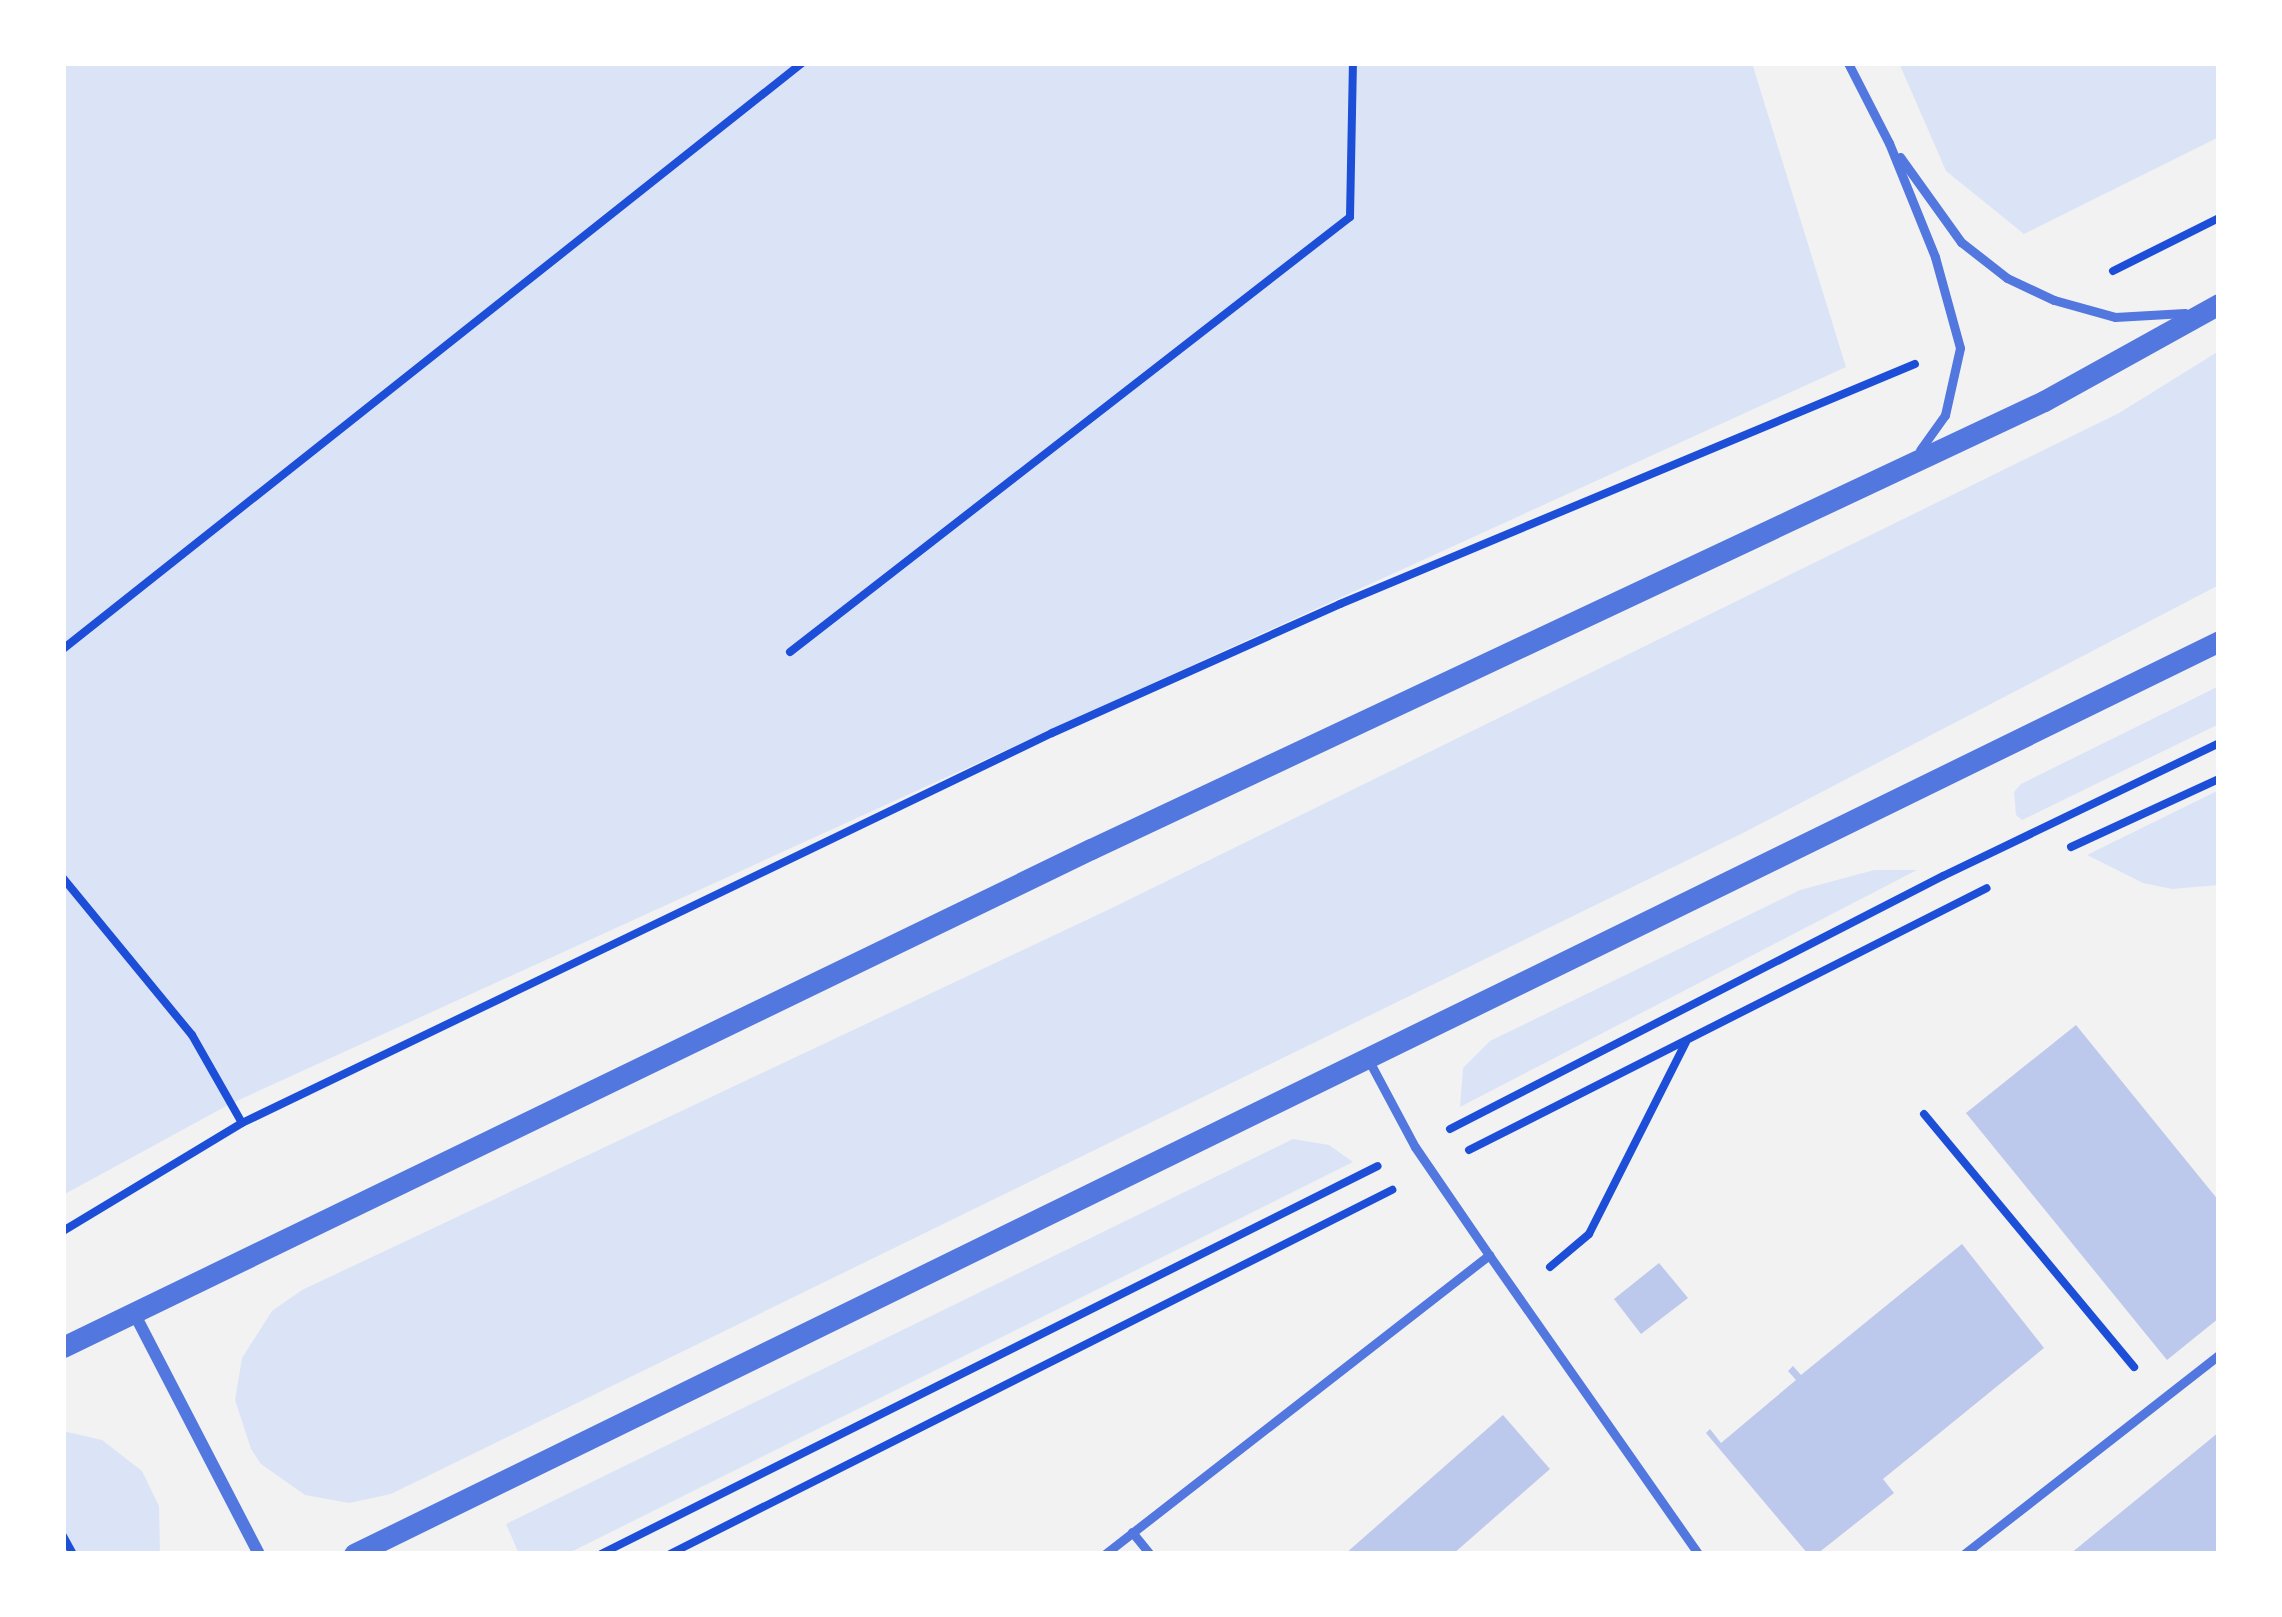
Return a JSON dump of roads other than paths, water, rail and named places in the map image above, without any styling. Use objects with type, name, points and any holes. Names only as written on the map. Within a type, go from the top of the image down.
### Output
[{"type":"street","points":[[63,1347],[845,967],[2044,401],[2219,303]]},
{"type":"street","points":[[354,1554],[2219,641]]},
{"type":"street","points":[[134,1313],[259,1554]]},
{"type":"lane","points":[[1848,63],[1889,143],[1935,257],[1960,348],[1945,415],[1924,448],[1881,478]]},
{"type":"lane","points":[[1889,143],[1960,242],[2007,278],[2054,300],[2115,317],[2174,316],[2219,303]]},
{"type":"lane","points":[[1368,1059],[1430,1170],[1698,1554]]},
{"type":"lane","points":[[1106,1554],[1489,1256]]},
{"type":"lane","points":[[1964,1554],[2219,1354]]},
{"type":"lane","points":[[1132,1532],[1150,1554]]}]
